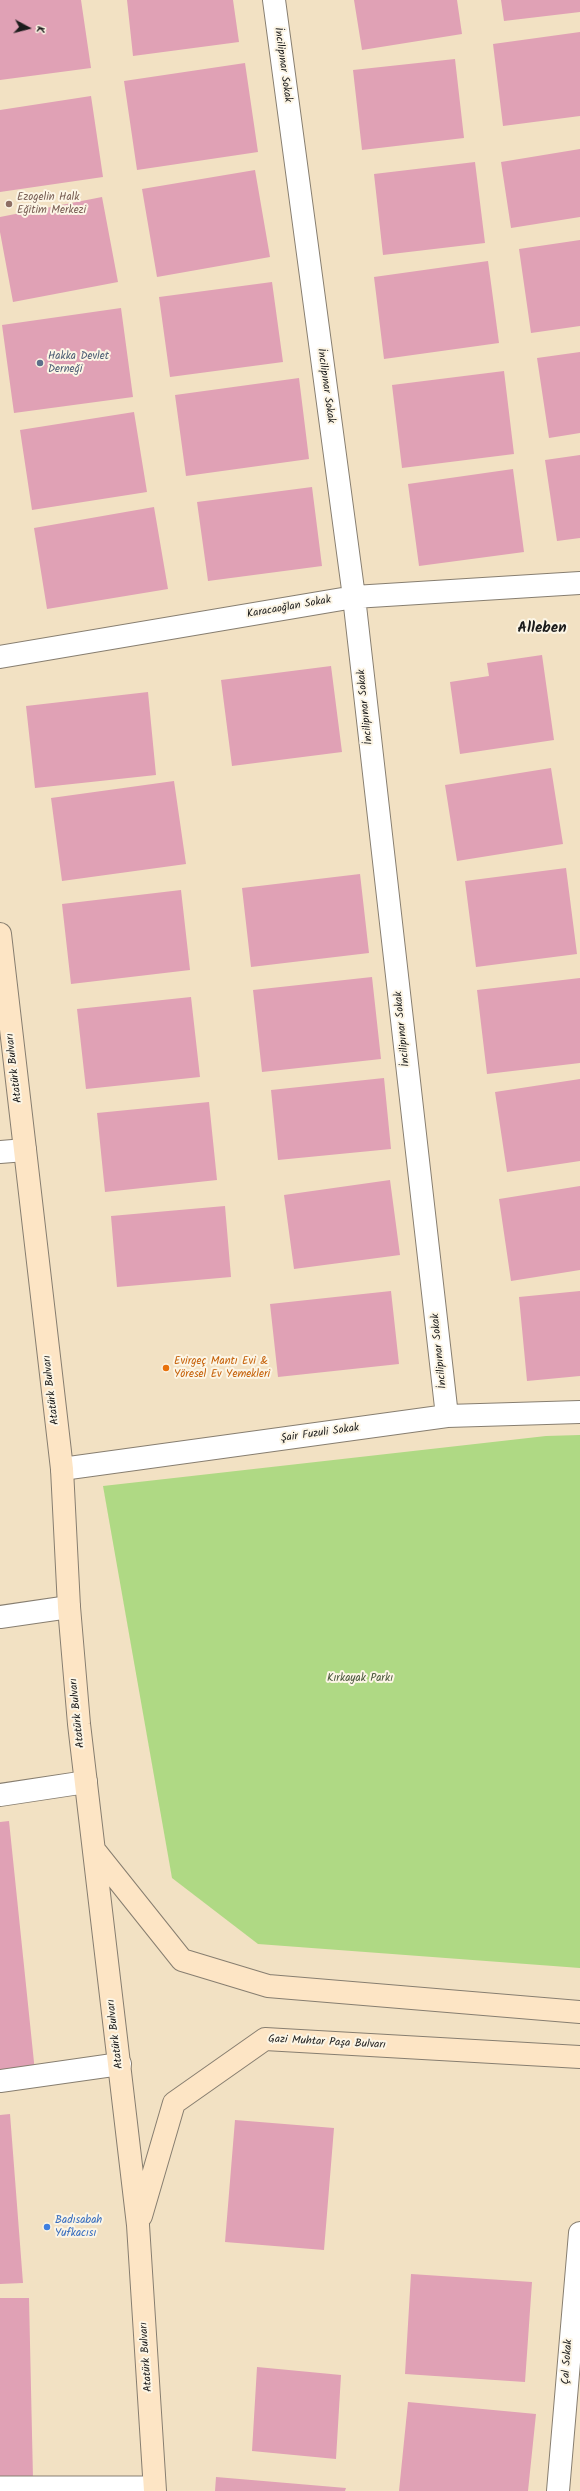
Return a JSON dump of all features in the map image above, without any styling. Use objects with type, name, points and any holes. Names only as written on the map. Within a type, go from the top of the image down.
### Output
[{"type":"main road","name":"Atatürk Bulvarı","points":[[0,934],[62,1469],[69,1607],[86,1782],[138,2225],[155,2488]]},
{"type":"main road","points":[[94,1851],[182,1960],[268,1986],[580,2012]]},
{"type":"main road","name":"Gazi Muhtar Paşa Bulvarı","points":[[138,2225],[174,2103],[265,2038],[580,2057]]},
{"type":"street","name":"İncilipınar Sokak","points":[[274,0],[354,597],[447,1416]]},
{"type":"street","name":"Karacaoğlan Sokak","points":[[0,657],[354,597],[580,583]]},
{"type":"street","points":[[0,1152],[25,1150]]},
{"type":"street","name":"Şair Fuzuli Sokak","points":[[62,1469],[447,1416],[580,1412]]},
{"type":"street","points":[[0,1617],[69,1607]]},
{"type":"street","points":[[0,1795],[86,1782]]},
{"type":"street","points":[[0,2081],[120,2064]]},
{"type":"street","name":"Çal Sokak","points":[[558,2491],[576,2302],[580,2233]]},
{"type":"lane","points":[[0,2485],[155,2488]]},
{"type":"green space","name":"Kırkayak Parkı","points":[[580,1435],[580,1968],[258,1944],[172,1878],[103,1486],[546,1436]]},
{"type":"building","points":[[0,0],[81,0],[91,68],[0,80]]},
{"type":"building","points":[[127,0],[233,0],[239,42],[133,56]]},
{"type":"building","points":[[354,0],[457,0],[462,34],[362,50]]},
{"type":"building","points":[[501,0],[580,0],[580,12],[504,21]]},
{"type":"building","points":[[580,32],[580,116],[503,126],[493,44]]},
{"type":"building","points":[[455,59],[464,138],[362,150],[353,70]]},
{"type":"building","points":[[245,63],[258,152],[137,170],[124,81]]},
{"type":"building","points":[[91,96],[103,177],[0,192],[0,110]]},
{"type":"building","points":[[580,149],[580,217],[511,228],[501,162]]},
{"type":"building","points":[[475,162],[485,243],[383,255],[374,174]]},
{"type":"building","points":[[255,170],[270,257],[157,277],[142,189]]},
{"type":"building","points":[[102,197],[118,282],[13,302],[0,232],[0,217]]},
{"type":"building","points":[[580,240],[580,326],[531,333],[519,249]]},
{"type":"building","points":[[488,261],[499,343],[384,359],[374,277]]},
{"type":"building","points":[[272,282],[283,362],[170,377],[159,297]]},
{"type":"building","points":[[121,308],[133,397],[14,413],[2,325]]},
{"type":"building","points":[[580,352],[580,433],[549,438],[537,358]]},
{"type":"building","points":[[504,371],[514,454],[402,468],[392,385]]},
{"type":"building","points":[[299,378],[309,459],[186,476],[175,395]]},
{"type":"building","points":[[134,412],[147,492],[32,510],[20,430]]},
{"type":"building","points":[[580,455],[580,538],[557,541],[545,460]]},
{"type":"building","points":[[513,469],[524,552],[419,566],[408,484]]},
{"type":"building","points":[[312,487],[322,566],[208,581],[197,502]]},
{"type":"building","points":[[154,507],[168,589],[47,609],[34,528]]},
{"type":"building","points":[[542,655],[554,740],[460,754],[450,682],[489,676],[487,663]]},
{"type":"building","points":[[331,666],[342,752],[232,766],[221,680]]},
{"type":"building","points":[[148,692],[156,775],[35,788],[26,706]]},
{"type":"building","points":[[551,768],[563,844],[457,861],[445,785]]},
{"type":"building","points":[[174,781],[186,864],[62,881],[51,798]]},
{"type":"building","points":[[566,868],[577,954],[476,967],[465,881]]},
{"type":"building","points":[[360,874],[369,953],[251,967],[242,888]]},
{"type":"building","points":[[181,890],[190,970],[71,984],[62,904]]},
{"type":"building","points":[[372,977],[381,1059],[262,1072],[253,990]]},
{"type":"building","points":[[580,978],[580,1063],[487,1074],[477,990]]},
{"type":"building","points":[[191,997],[200,1077],[86,1089],[77,1009]]},
{"type":"building","points":[[384,1078],[391,1149],[278,1160],[271,1090]]},
{"type":"building","points":[[580,1079],[580,1161],[507,1172],[495,1092]]},
{"type":"building","points":[[209,1102],[217,1180],[105,1192],[97,1113]]},
{"type":"building","points":[[390,1180],[400,1255],[294,1269],[284,1195]]},
{"type":"building","points":[[580,1186],[580,1270],[511,1281],[499,1199]]},
{"type":"building","points":[[225,1206],[231,1277],[117,1287],[111,1216]]},
{"type":"building","points":[[391,1291],[399,1364],[278,1377],[270,1304]]},
{"type":"building","points":[[580,1291],[580,1376],[527,1381],[519,1297]]},
{"type":"building","points":[[9,1821],[35,2072],[0,2076],[0,1822]]},
{"type":"building","points":[[10,2114],[23,2283],[0,2284],[0,2115]]},
{"type":"building","points":[[235,2120],[334,2128],[324,2250],[225,2242]]},
{"type":"building","points":[[411,2274],[532,2282],[525,2382],[405,2374]]},
{"type":"building","points":[[0,2298],[29,2298],[33,2479],[0,2479]]},
{"type":"building","points":[[257,2367],[341,2375],[336,2459],[252,2451]]},
{"type":"building","points":[[408,2402],[536,2414],[528,2491],[399,2491]]},
{"type":"building","points":[[216,2477],[346,2488],[345,2491],[215,2491]]},
{"type":"place","name":"Ezogelin Halk Eğitim Merkezi","points":[[9,204]]},
{"type":"place","name":"Hakka Devlet Derneği","points":[[40,363]]},
{"type":"place","name":"Evirgeç Mantı Evi & Yöresel Ev Yemekleri","points":[[166,1368]]},
{"type":"place","name":"Badısabah Yufkacısı","points":[[47,2227]]},
{"type":"district","name":"Alleben","points":[[542,629]]}]
